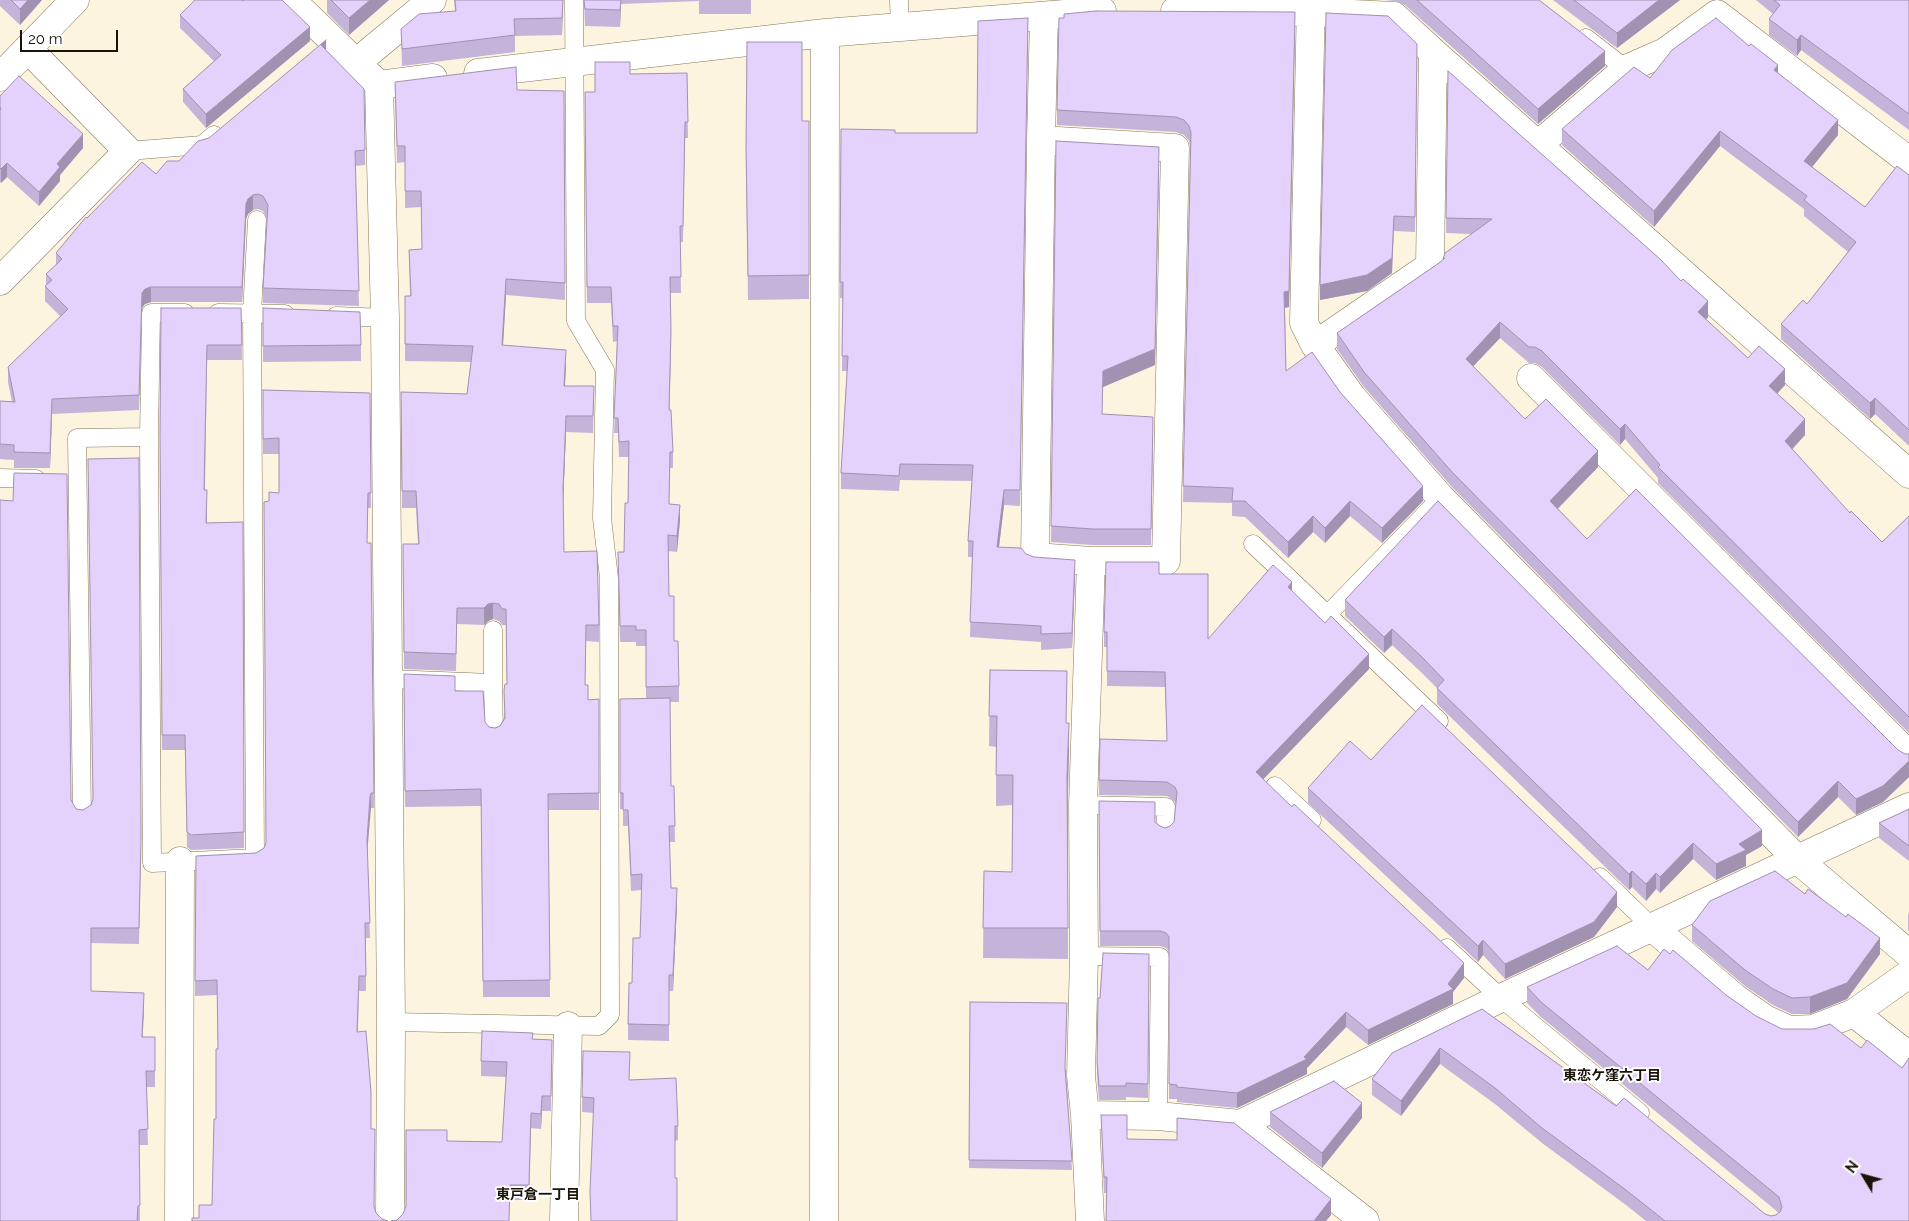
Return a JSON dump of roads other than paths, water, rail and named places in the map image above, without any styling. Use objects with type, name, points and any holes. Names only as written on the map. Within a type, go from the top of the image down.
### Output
[{"type":"street","points":[[0,77],[76,0]]},
{"type":"street","points":[[290,0],[323,44],[356,63],[379,85],[385,318],[391,1022],[390,1221]]},
{"type":"street","points":[[356,63],[432,0]]},
{"type":"street","points":[[379,85],[575,60],[825,33],[1044,16],[1096,6],[1125,11]]},
{"type":"street","points":[[1154,11],[1311,6],[1394,16],[1909,474]]},
{"type":"street","points":[[1311,6],[1304,323],[1315,345],[1352,396],[1441,498],[1798,860],[1909,954]]},
{"type":"street","points":[[1538,145],[1626,69],[1665,52],[1717,14],[1909,161]]},
{"type":"street","points":[[1041,140],[1175,148],[1166,561],[1091,561],[1035,557],[1041,140],[1044,16]]},
{"type":"street","points":[[824,1221],[825,33]]},
{"type":"street","points":[[0,281],[128,151],[28,50]]},
{"type":"street","points":[[1315,345],[1430,266],[1433,52]]},
{"type":"street","points":[[1531,378],[1909,755]]},
{"type":"street","points":[[1090,1221],[1085,1115],[1081,1076],[1084,956],[1083,805],[1091,561]]},
{"type":"street","points":[[1085,1115],[1158,1116],[1240,1124],[1501,998],[1909,807]]},
{"type":"street","points":[[179,1221],[180,861]]},
{"type":"street","points":[[1652,927],[1735,998],[1765,1019],[1789,1030],[1813,1029],[1854,1013],[1909,974]]},
{"type":"street","points":[[1854,1013],[1909,1056]]},
{"type":"street","points":[[564,1221],[568,1026]]},
{"type":"street","points":[[1240,1124],[1364,1221]]},
{"type":"lane","points":[[391,1022],[599,1026],[610,1015],[609,578],[602,518],[605,370],[576,321],[574,0]]},
{"type":"lane","points":[[899,0],[900,27]]},
{"type":"lane","points":[[1574,29],[1626,69]]},
{"type":"lane","points":[[128,151],[202,145],[225,126]]},
{"type":"lane","points":[[257,220],[252,313],[255,858],[152,863],[149,436],[152,312],[252,313],[300,315]]},
{"type":"lane","points":[[319,315],[385,318]]},
{"type":"lane","points":[[82,815],[76,479],[77,438],[149,436]]},
{"type":"lane","points":[[0,478],[76,479]]},
{"type":"lane","points":[[1328,614],[1441,498]]},
{"type":"lane","points":[[1253,544],[1447,729]]},
{"type":"lane","points":[[493,630],[494,734]]},
{"type":"lane","points":[[388,679],[493,683]]},
{"type":"lane","points":[[1275,786],[1326,834]]},
{"type":"lane","points":[[1083,805],[1166,807],[1165,832]]},
{"type":"lane","points":[[1588,866],[1652,927]]},
{"type":"lane","points":[[1435,936],[1501,998],[1651,1122]]},
{"type":"lane","points":[[1084,956],[1160,957],[1158,1116]]},
{"type":"district","name":"東恋ケ窪六丁目","points":[[1612,1076]]},
{"type":"district","name":"東戸倉一丁目","points":[[538,1195]]}]
